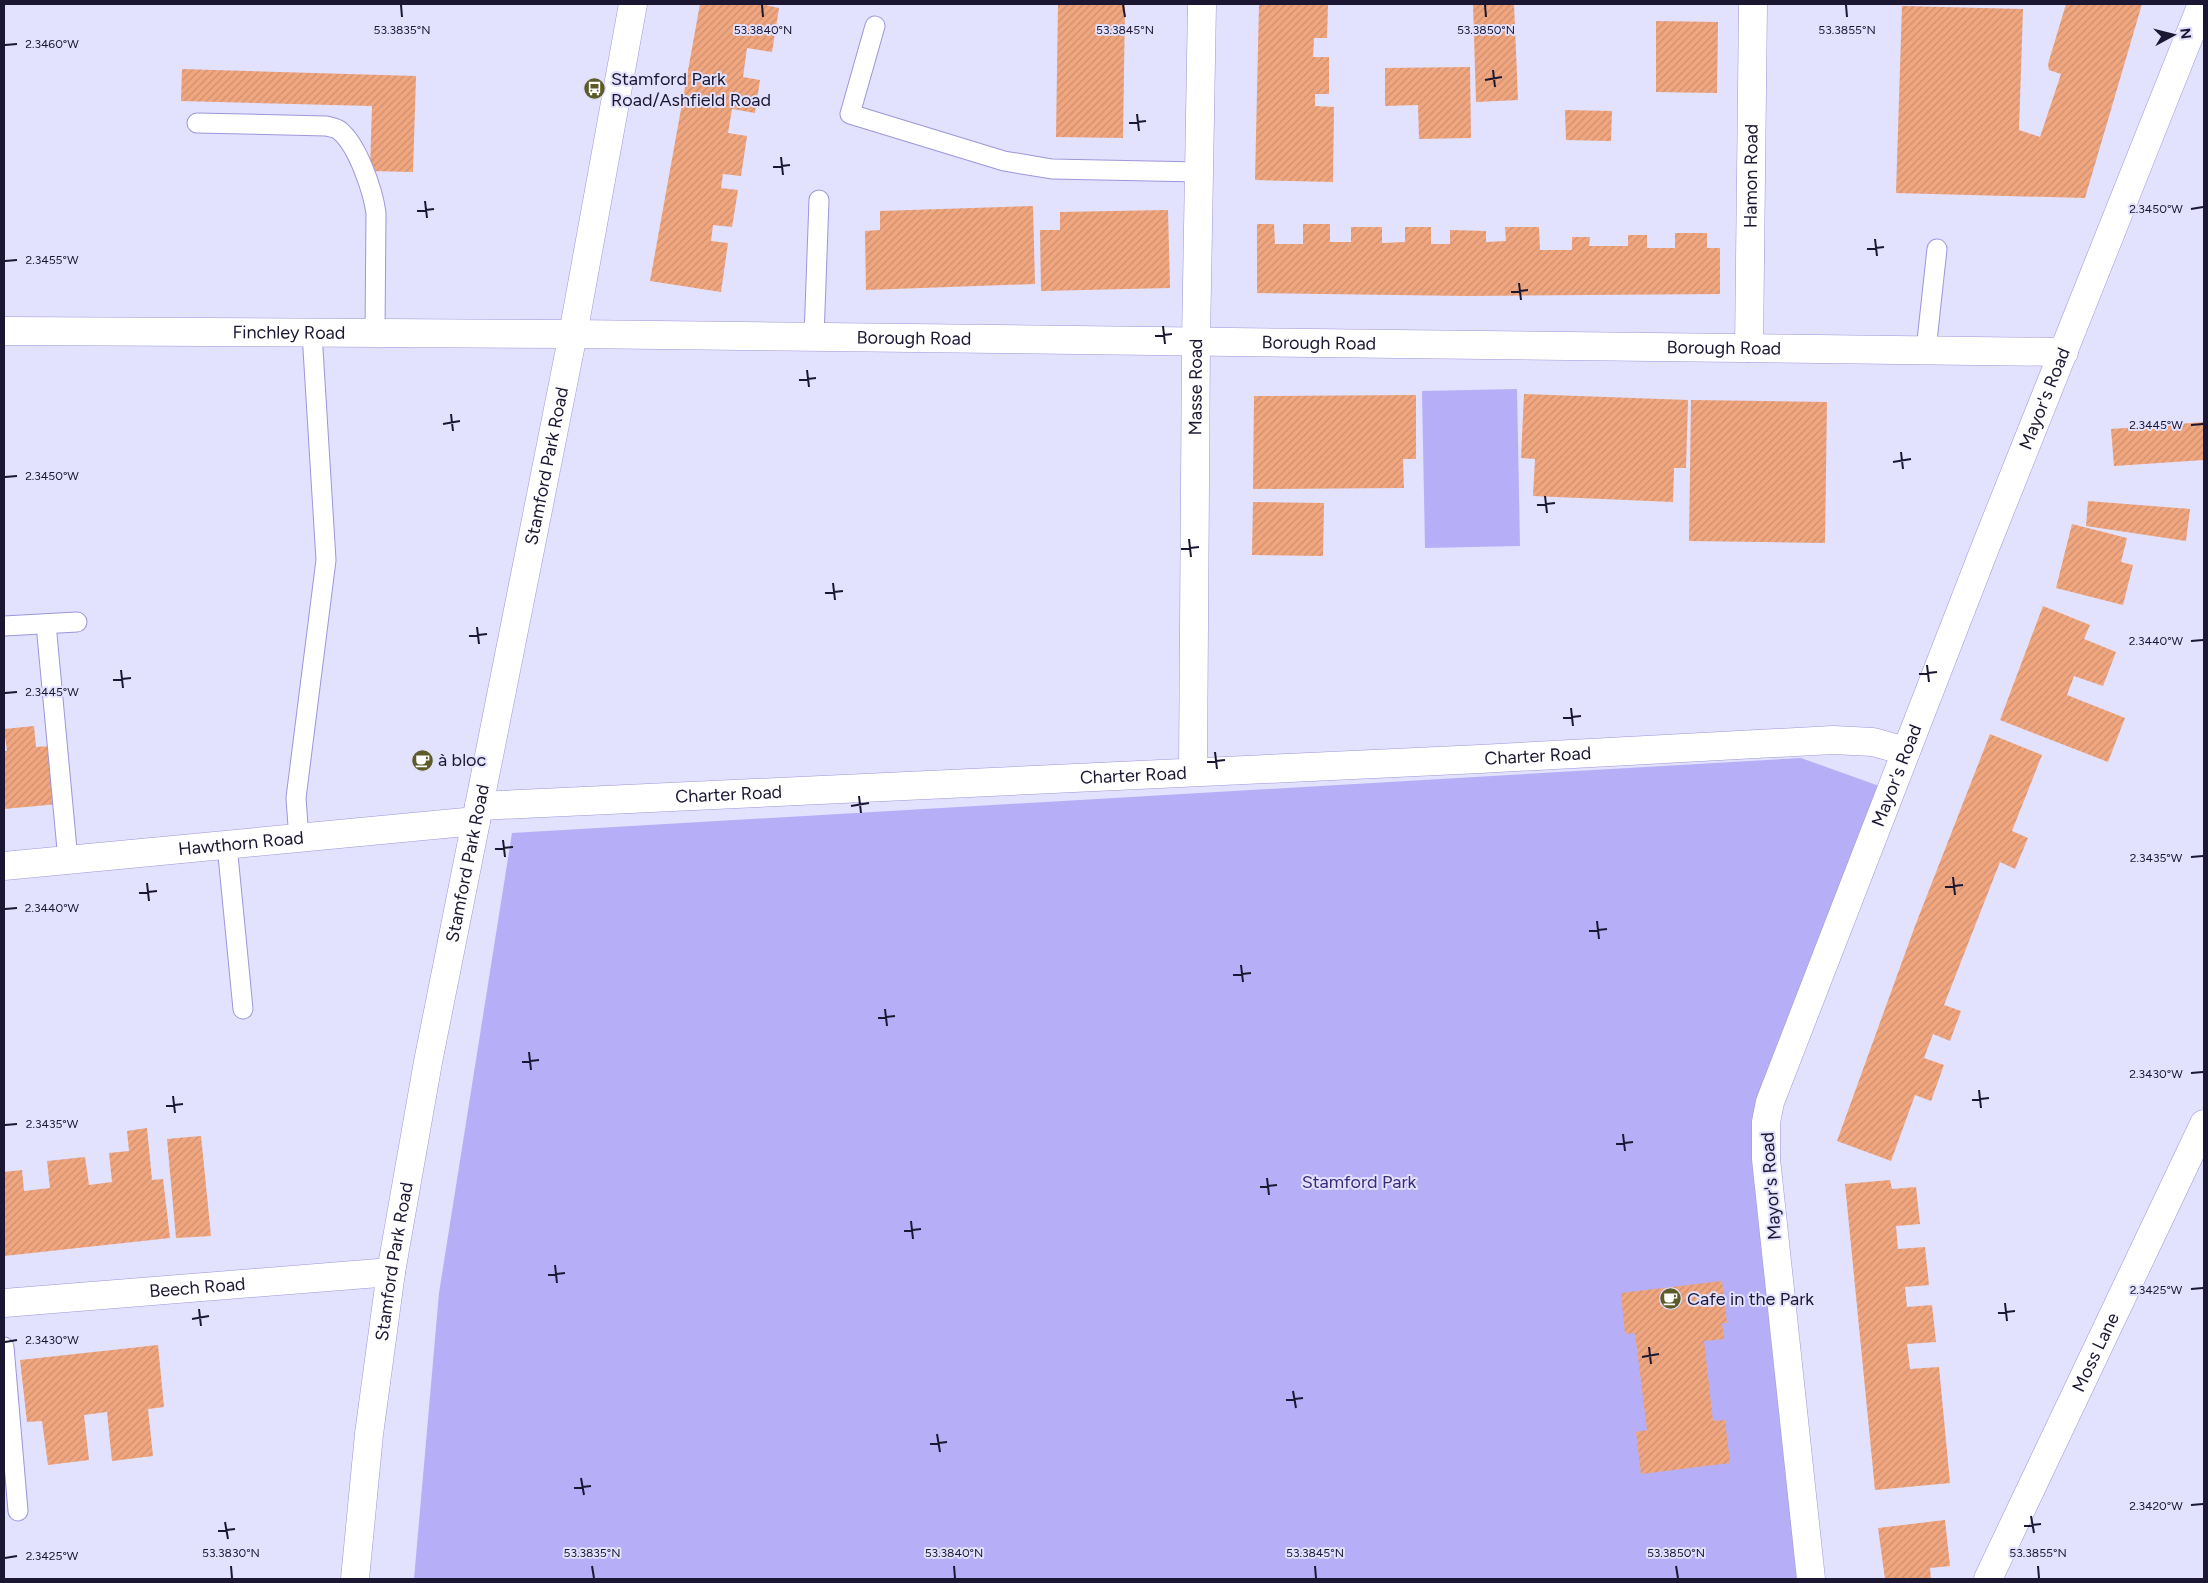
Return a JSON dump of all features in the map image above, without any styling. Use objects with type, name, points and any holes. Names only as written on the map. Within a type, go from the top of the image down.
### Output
[{"type":"street","name":"Stamford Park Road","points":[[355,1579],[369,1434],[391,1272],[428,1062],[573,334],[633,4]]},
{"type":"street","name":"Masse Road","points":[[1193,771],[1196,341],[1202,4]]},
{"type":"street","name":"Hamon Road","points":[[1748,348],[1753,4]]},
{"type":"street","name":"Mayor's Road","points":[[1811,1579],[1766,1158],[1766,1122],[1770,1102],[1780,1071],[2202,4]]},
{"type":"street","name":"Finchley Road","points":[[4,331],[573,334]]},
{"type":"street","name":"Borough Road","points":[[573,334],[2064,352]]},
{"type":"street","name":"Charter Road","points":[[478,814],[1193,771],[1480,759],[1833,740],[1873,742],[1906,751]]},
{"type":"street","name":"Hawthorn Road","points":[[4,866],[299,839],[478,814]]},
{"type":"street","name":"Moss Lane","points":[[1988,1579],[2204,1124]]},
{"type":"street","name":"Beech Road","points":[[4,1303],[391,1272]]},
{"type":"lane","points":[[875,26],[850,114],[1004,161],[1052,170],[1199,172]]},
{"type":"lane","points":[[197,123],[326,126],[339,130],[349,141],[373,193],[376,213],[375,333]]},
{"type":"lane","points":[[814,337],[819,200]]},
{"type":"lane","points":[[1926,350],[1937,249]]},
{"type":"lane","points":[[299,839],[296,798],[326,560],[312,332]]},
{"type":"lane","points":[[4,626],[77,622]]},
{"type":"lane","points":[[46,624],[68,860]]},
{"type":"lane","points":[[227,846],[243,1009]]},
{"type":"lane","points":[[4,1347],[18,1512]]},
{"type":"green space","points":[[1517,389],[1520,546],[1425,548],[1422,391]]},
{"type":"green space","name":"Stamford Park","points":[[1801,758],[1882,787],[1756,1160],[1770,1331],[1798,1579],[414,1579],[439,1293],[512,833]]},
{"type":"building","points":[[700,4],[761,4],[779,8],[772,52],[747,48],[743,77],[760,80],[755,113],[732,109],[728,133],[747,136],[741,176],[723,174],[721,188],[738,190],[732,227],[713,225],[711,241],[728,243],[721,292],[650,281]]},
{"type":"building","points":[[1058,4],[1125,4],[1123,138],[1056,137]]},
{"type":"building","points":[[1259,4],[1328,4],[1327,38],[1314,38],[1313,57],[1329,57],[1329,94],[1315,94],[1315,106],[1334,107],[1333,182],[1255,180]]},
{"type":"building","points":[[1473,4],[1514,4],[1518,100],[1476,102]]},
{"type":"building","points":[[2066,4],[2142,4],[2085,198],[1896,193],[1902,6],[2023,9],[2019,130],[2040,137],[2061,74],[2049,70],[2048,64]]},
{"type":"building","points":[[1656,21],[1718,22],[1717,93],[1656,92]]},
{"type":"building","points":[[1470,67],[1471,138],[1419,139],[1418,105],[1385,106],[1385,68]]},
{"type":"building","points":[[182,69],[416,76],[413,172],[370,171],[372,106],[181,101]]},
{"type":"building","points":[[1565,110],[1612,111],[1611,141],[1566,140]]},
{"type":"building","points":[[1033,206],[1035,284],[866,290],[865,231],[880,230],[880,211]]},
{"type":"building","points":[[1168,210],[1170,288],[1041,291],[1040,230],[1060,230],[1060,212]]},
{"type":"building","points":[[1257,224],[1274,224],[1275,244],[1303,244],[1303,224],[1330,224],[1330,242],[1351,242],[1351,227],[1382,227],[1382,243],[1405,242],[1405,227],[1431,227],[1431,244],[1450,244],[1450,230],[1486,231],[1486,242],[1506,241],[1505,227],[1539,227],[1540,250],[1572,250],[1572,237],[1590,237],[1589,246],[1628,246],[1628,235],[1647,235],[1647,248],[1675,248],[1675,233],[1707,233],[1707,248],[1720,248],[1720,294],[1467,296],[1257,293]]},
{"type":"building","points":[[1524,394],[1688,400],[1686,468],[1674,468],[1673,502],[1533,496],[1535,459],[1521,458]]},
{"type":"building","points":[[1416,395],[1416,459],[1403,459],[1404,488],[1253,489],[1254,396]]},
{"type":"building","points":[[1691,400],[1827,402],[1825,543],[1689,541]]},
{"type":"building","points":[[2204,422],[2204,460],[2114,466],[2111,429]]},
{"type":"building","points":[[2088,501],[2190,509],[2186,541],[2086,526]]},
{"type":"building","points":[[1253,502],[1324,503],[1323,556],[1252,555]]},
{"type":"building","points":[[2072,524],[2127,538],[2121,562],[2133,565],[2123,605],[2056,588]]},
{"type":"building","points":[[2043,606],[2090,625],[2084,639],[2116,652],[2103,686],[2074,676],[2067,695],[2125,718],[2108,762],[2000,720]]},
{"type":"building","points":[[34,726],[36,747],[51,746],[58,804],[4,809],[4,751],[7,751],[4,729]]},
{"type":"building","points":[[1990,734],[2042,755],[2012,831],[2028,838],[2015,869],[2000,862],[1944,1005],[1961,1011],[1950,1041],[1933,1034],[1924,1058],[1944,1065],[1931,1101],[1915,1095],[1891,1161],[1837,1141],[1915,926]]},
{"type":"building","points":[[147,1128],[152,1180],[163,1179],[170,1238],[4,1256],[4,1172],[22,1170],[24,1191],[50,1188],[47,1161],[85,1157],[89,1185],[112,1182],[109,1153],[129,1151],[127,1131]]},
{"type":"building","points":[[201,1136],[211,1236],[176,1238],[167,1139]]},
{"type":"building","points":[[1890,1180],[1892,1189],[1916,1187],[1920,1224],[1896,1226],[1898,1249],[1925,1247],[1929,1285],[1905,1287],[1907,1307],[1932,1305],[1936,1342],[1907,1344],[1910,1369],[1939,1367],[1950,1483],[1875,1490],[1845,1184]]},
{"type":"building","points":[[1722,1281],[1727,1323],[1722,1323],[1724,1339],[1704,1341],[1713,1421],[1725,1420],[1730,1463],[1641,1474],[1636,1432],[1647,1430],[1635,1333],[1625,1334],[1621,1293]]},
{"type":"building","points":[[158,1345],[164,1407],[148,1409],[153,1456],[112,1461],[107,1412],[84,1415],[89,1460],[48,1465],[42,1421],[27,1422],[20,1360]]},
{"type":"building","points":[[1945,1520],[1950,1566],[1930,1568],[1931,1579],[1885,1579],[1878,1528]]},
{"type":"place","name":"Stamford Park Road/Ashfield Road","points":[[595,89]]},
{"type":"place","name":"à bloc","points":[[422,760]]},
{"type":"place","name":"Cafe in the Park","points":[[1671,1299]]}]
